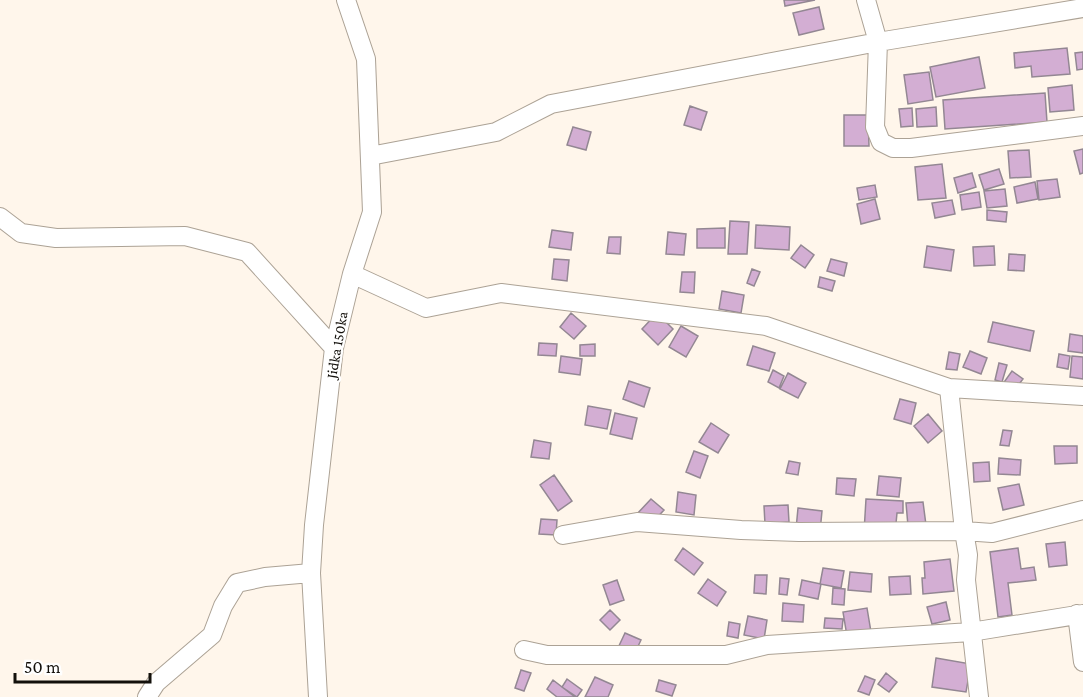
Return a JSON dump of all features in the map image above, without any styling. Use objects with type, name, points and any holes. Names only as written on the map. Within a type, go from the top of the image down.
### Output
[{"type":"street","name":"Jidka 150ka","points":[[318,697],[311,573],[314,525],[334,348],[352,274],[372,212],[366,58],[346,0]]},
{"type":"street","points":[[866,0],[878,42],[875,127],[881,142],[893,148],[911,148],[1083,126]]},
{"type":"street","points":[[370,156],[496,132],[551,104],[878,42],[1083,8]]},
{"type":"street","points":[[0,217],[21,233],[56,238],[185,236],[247,252],[334,348]]},
{"type":"street","points":[[352,274],[426,308],[501,293],[766,326],[950,388],[1083,396]]},
{"type":"street","points":[[950,388],[968,555],[966,580],[970,632],[980,697]]},
{"type":"street","points":[[563,535],[637,522],[787,532],[964,531],[992,533],[1083,510]]},
{"type":"street","points":[[147,697],[156,683],[212,635],[223,606],[237,583],[265,577],[311,573]]},
{"type":"street","points":[[524,650],[547,655],[726,655],[767,645],[970,632],[1080,614],[1083,662]]},
{"type":"building","points":[[784,0],[815,0],[785,6]]},
{"type":"building","points":[[819,7],[824,29],[799,35],[793,13]]},
{"type":"building","points":[[1067,48],[1070,74],[1032,77],[1031,66],[1015,68],[1014,53]]},
{"type":"building","points":[[1083,52],[1083,69],[1077,70],[1075,53]]},
{"type":"building","points":[[979,57],[985,88],[936,97],[930,67]]},
{"type":"building","points":[[929,72],[933,100],[908,104],[904,75]]},
{"type":"building","points":[[1072,85],[1074,110],[1050,112],[1048,88]]},
{"type":"building","points":[[1045,93],[1047,122],[945,129],[943,100]]},
{"type":"building","points":[[690,106],[707,112],[701,130],[684,125]]},
{"type":"building","points":[[936,107],[937,126],[917,127],[916,109]]},
{"type":"building","points":[[912,108],[913,126],[901,127],[899,109]]},
{"type":"building","points":[[844,115],[868,115],[869,146],[844,146]]},
{"type":"building","points":[[573,127],[591,132],[586,150],[567,145]]},
{"type":"building","points":[[1083,149],[1083,173],[1080,174],[1074,151]]},
{"type":"building","points":[[1029,150],[1031,177],[1010,178],[1008,151]]},
{"type":"building","points":[[942,164],[946,198],[918,200],[915,167]]},
{"type":"building","points":[[999,169],[1004,184],[984,190],[979,175]]},
{"type":"building","points":[[972,173],[976,187],[958,193],[954,178]]},
{"type":"building","points":[[1057,179],[1060,197],[1039,200],[1037,181]]},
{"type":"building","points":[[1035,182],[1038,199],[1017,203],[1014,187]]},
{"type":"building","points":[[875,185],[877,197],[859,200],[857,188]]},
{"type":"building","points":[[1005,189],[1007,206],[987,208],[984,191]]},
{"type":"building","points":[[979,192],[981,207],[962,210],[960,195]]},
{"type":"building","points":[[875,199],[880,219],[861,224],[857,204]]},
{"type":"building","points":[[952,200],[955,214],[935,218],[932,203]]},
{"type":"building","points":[[987,210],[1007,212],[1006,222],[987,220]]},
{"type":"building","points":[[730,221],[749,222],[747,254],[728,254]]},
{"type":"building","points":[[756,225],[790,227],[789,250],[755,248]]},
{"type":"building","points":[[725,228],[725,248],[697,248],[697,229]]},
{"type":"building","points":[[552,230],[573,233],[571,250],[549,247]]},
{"type":"building","points":[[668,232],[686,234],[684,255],[666,254]]},
{"type":"building","points":[[609,237],[621,237],[620,254],[607,253]]},
{"type":"building","points":[[801,245],[814,255],[805,268],[791,258]]},
{"type":"building","points":[[927,246],[954,250],[951,271],[924,267]]},
{"type":"building","points":[[994,246],[995,265],[974,266],[973,247]]},
{"type":"building","points":[[1009,254],[1025,255],[1024,271],[1008,270]]},
{"type":"building","points":[[554,259],[569,260],[567,281],[552,279]]},
{"type":"building","points":[[831,259],[847,263],[844,276],[827,271]]},
{"type":"building","points":[[752,269],[760,272],[754,286],[747,283]]},
{"type":"building","points":[[682,272],[695,272],[694,293],[680,292]]},
{"type":"building","points":[[820,277],[835,281],[832,291],[818,287]]},
{"type":"building","points":[[722,291],[744,295],[741,313],[719,309]]},
{"type":"building","points":[[571,313],[586,326],[574,339],[560,327]]},
{"type":"building","points":[[657,313],[673,329],[658,345],[642,329]]},
{"type":"building","points":[[993,322],[1034,331],[1030,351],[988,342]]},
{"type":"building","points":[[681,326],[698,336],[686,357],[669,347]]},
{"type":"building","points":[[1070,334],[1083,336],[1083,353],[1068,351]]},
{"type":"building","points":[[539,343],[557,344],[556,356],[538,355]]},
{"type":"building","points":[[595,344],[595,356],[580,356],[580,345]]},
{"type":"building","points":[[753,346],[775,353],[769,371],[747,365]]},
{"type":"building","points":[[970,351],[987,358],[981,374],[963,367]]},
{"type":"building","points":[[949,352],[960,354],[957,370],[946,369]]},
{"type":"building","points":[[1059,354],[1070,356],[1068,369],[1057,367]]},
{"type":"building","points":[[561,356],[582,359],[580,375],[559,372]]},
{"type":"building","points":[[1072,356],[1083,357],[1083,379],[1070,377]]},
{"type":"building","points":[[999,363],[1007,365],[1002,382],[995,380]]},
{"type":"building","points":[[773,370],[784,376],[779,388],[768,382]]},
{"type":"building","points":[[1012,371],[1023,379],[1013,392],[1002,385]]},
{"type":"building","points":[[788,373],[806,383],[798,398],[780,389]]},
{"type":"building","points":[[629,381],[650,388],[644,407],[623,399]]},
{"type":"building","points":[[900,399],[916,403],[911,424],[894,419]]},
{"type":"building","points":[[588,406],[611,410],[607,429],[585,425]]},
{"type":"building","points":[[615,413],[637,418],[632,439],[610,434]]},
{"type":"building","points":[[928,414],[942,431],[928,443],[914,426]]},
{"type":"building","points":[[711,423],[729,435],[718,453],[699,442]]},
{"type":"building","points":[[1003,430],[1012,431],[1009,446],[1000,445]]},
{"type":"building","points":[[534,440],[551,443],[549,459],[531,457]]},
{"type":"building","points":[[1054,446],[1077,446],[1077,463],[1055,464]]},
{"type":"building","points":[[694,451],[708,456],[700,478],[686,472]]},
{"type":"building","points":[[999,458],[1021,460],[1020,475],[998,474]]},
{"type":"building","points":[[789,461],[800,463],[798,475],[786,473]]},
{"type":"building","points":[[989,462],[990,481],[974,482],[973,463]]},
{"type":"building","points":[[554,475],[572,501],[558,511],[540,485]]},
{"type":"building","points":[[879,476],[901,478],[899,497],[877,495]]},
{"type":"building","points":[[837,478],[856,479],[854,496],[836,494]]},
{"type":"building","points":[[1019,484],[1024,505],[1003,510],[998,488]]},
{"type":"building","points":[[678,492],[696,495],[694,515],[676,512]]},
{"type":"building","points":[[651,499],[664,510],[649,526],[636,515]]},
{"type":"building","points":[[866,499],[903,501],[903,513],[897,513],[895,534],[864,532]]},
{"type":"building","points":[[923,502],[926,525],[908,526],[906,503]]},
{"type":"building","points":[[788,505],[789,522],[765,524],[764,506]]},
{"type":"building","points":[[798,508],[822,511],[820,532],[796,529]]},
{"type":"building","points":[[541,519],[557,520],[556,535],[539,534]]},
{"type":"building","points":[[1065,542],[1067,565],[1049,567],[1046,544]]},
{"type":"building","points":[[683,548],[703,563],[694,575],[675,560]]},
{"type":"building","points":[[1018,548],[1021,569],[1034,567],[1036,580],[1008,583],[1012,615],[998,617],[990,552]]},
{"type":"building","points":[[950,559],[954,591],[923,594],[924,562]]},
{"type":"building","points":[[823,568],[844,571],[841,588],[820,584]]},
{"type":"building","points":[[850,572],[872,574],[871,592],[848,590]]},
{"type":"building","points":[[755,575],[767,575],[766,594],[754,593]]},
{"type":"building","points":[[910,576],[911,594],[890,595],[889,577]]},
{"type":"building","points":[[780,578],[789,579],[787,595],[779,594]]},
{"type":"building","points":[[708,579],[726,592],[717,606],[698,593]]},
{"type":"building","points":[[617,580],[624,600],[610,605],[603,585]]},
{"type":"building","points":[[802,580],[821,584],[818,599],[799,595]]},
{"type":"building","points":[[833,588],[845,589],[844,605],[832,604]]},
{"type":"building","points":[[946,602],[950,620],[932,624],[927,607]]},
{"type":"building","points":[[783,603],[804,605],[803,622],[782,621]]},
{"type":"building","points":[[867,608],[871,632],[847,636],[843,612]]},
{"type":"building","points":[[610,610],[620,620],[610,630],[600,620]]},
{"type":"building","points":[[748,616],[767,620],[764,639],[744,635]]},
{"type":"building","points":[[825,618],[843,619],[842,629],[824,628]]},
{"type":"building","points":[[729,622],[740,624],[738,638],[727,636]]},
{"type":"building","points":[[625,633],[641,640],[633,657],[617,650]]},
{"type":"building","points":[[936,658],[971,664],[966,692],[932,687]]},
{"type":"building","points":[[521,670],[531,673],[524,691],[515,688]]},
{"type":"building","points":[[886,673],[897,682],[889,692],[878,684]]},
{"type":"building","points":[[865,676],[875,680],[869,695],[858,691]]},
{"type":"building","points":[[595,677],[613,685],[608,697],[585,697]]},
{"type":"building","points":[[567,679],[582,690],[577,697],[562,687]]},
{"type":"building","points":[[553,680],[575,697],[557,697],[547,689]]},
{"type":"building","points":[[659,680],[676,685],[672,696],[656,691]]}]
